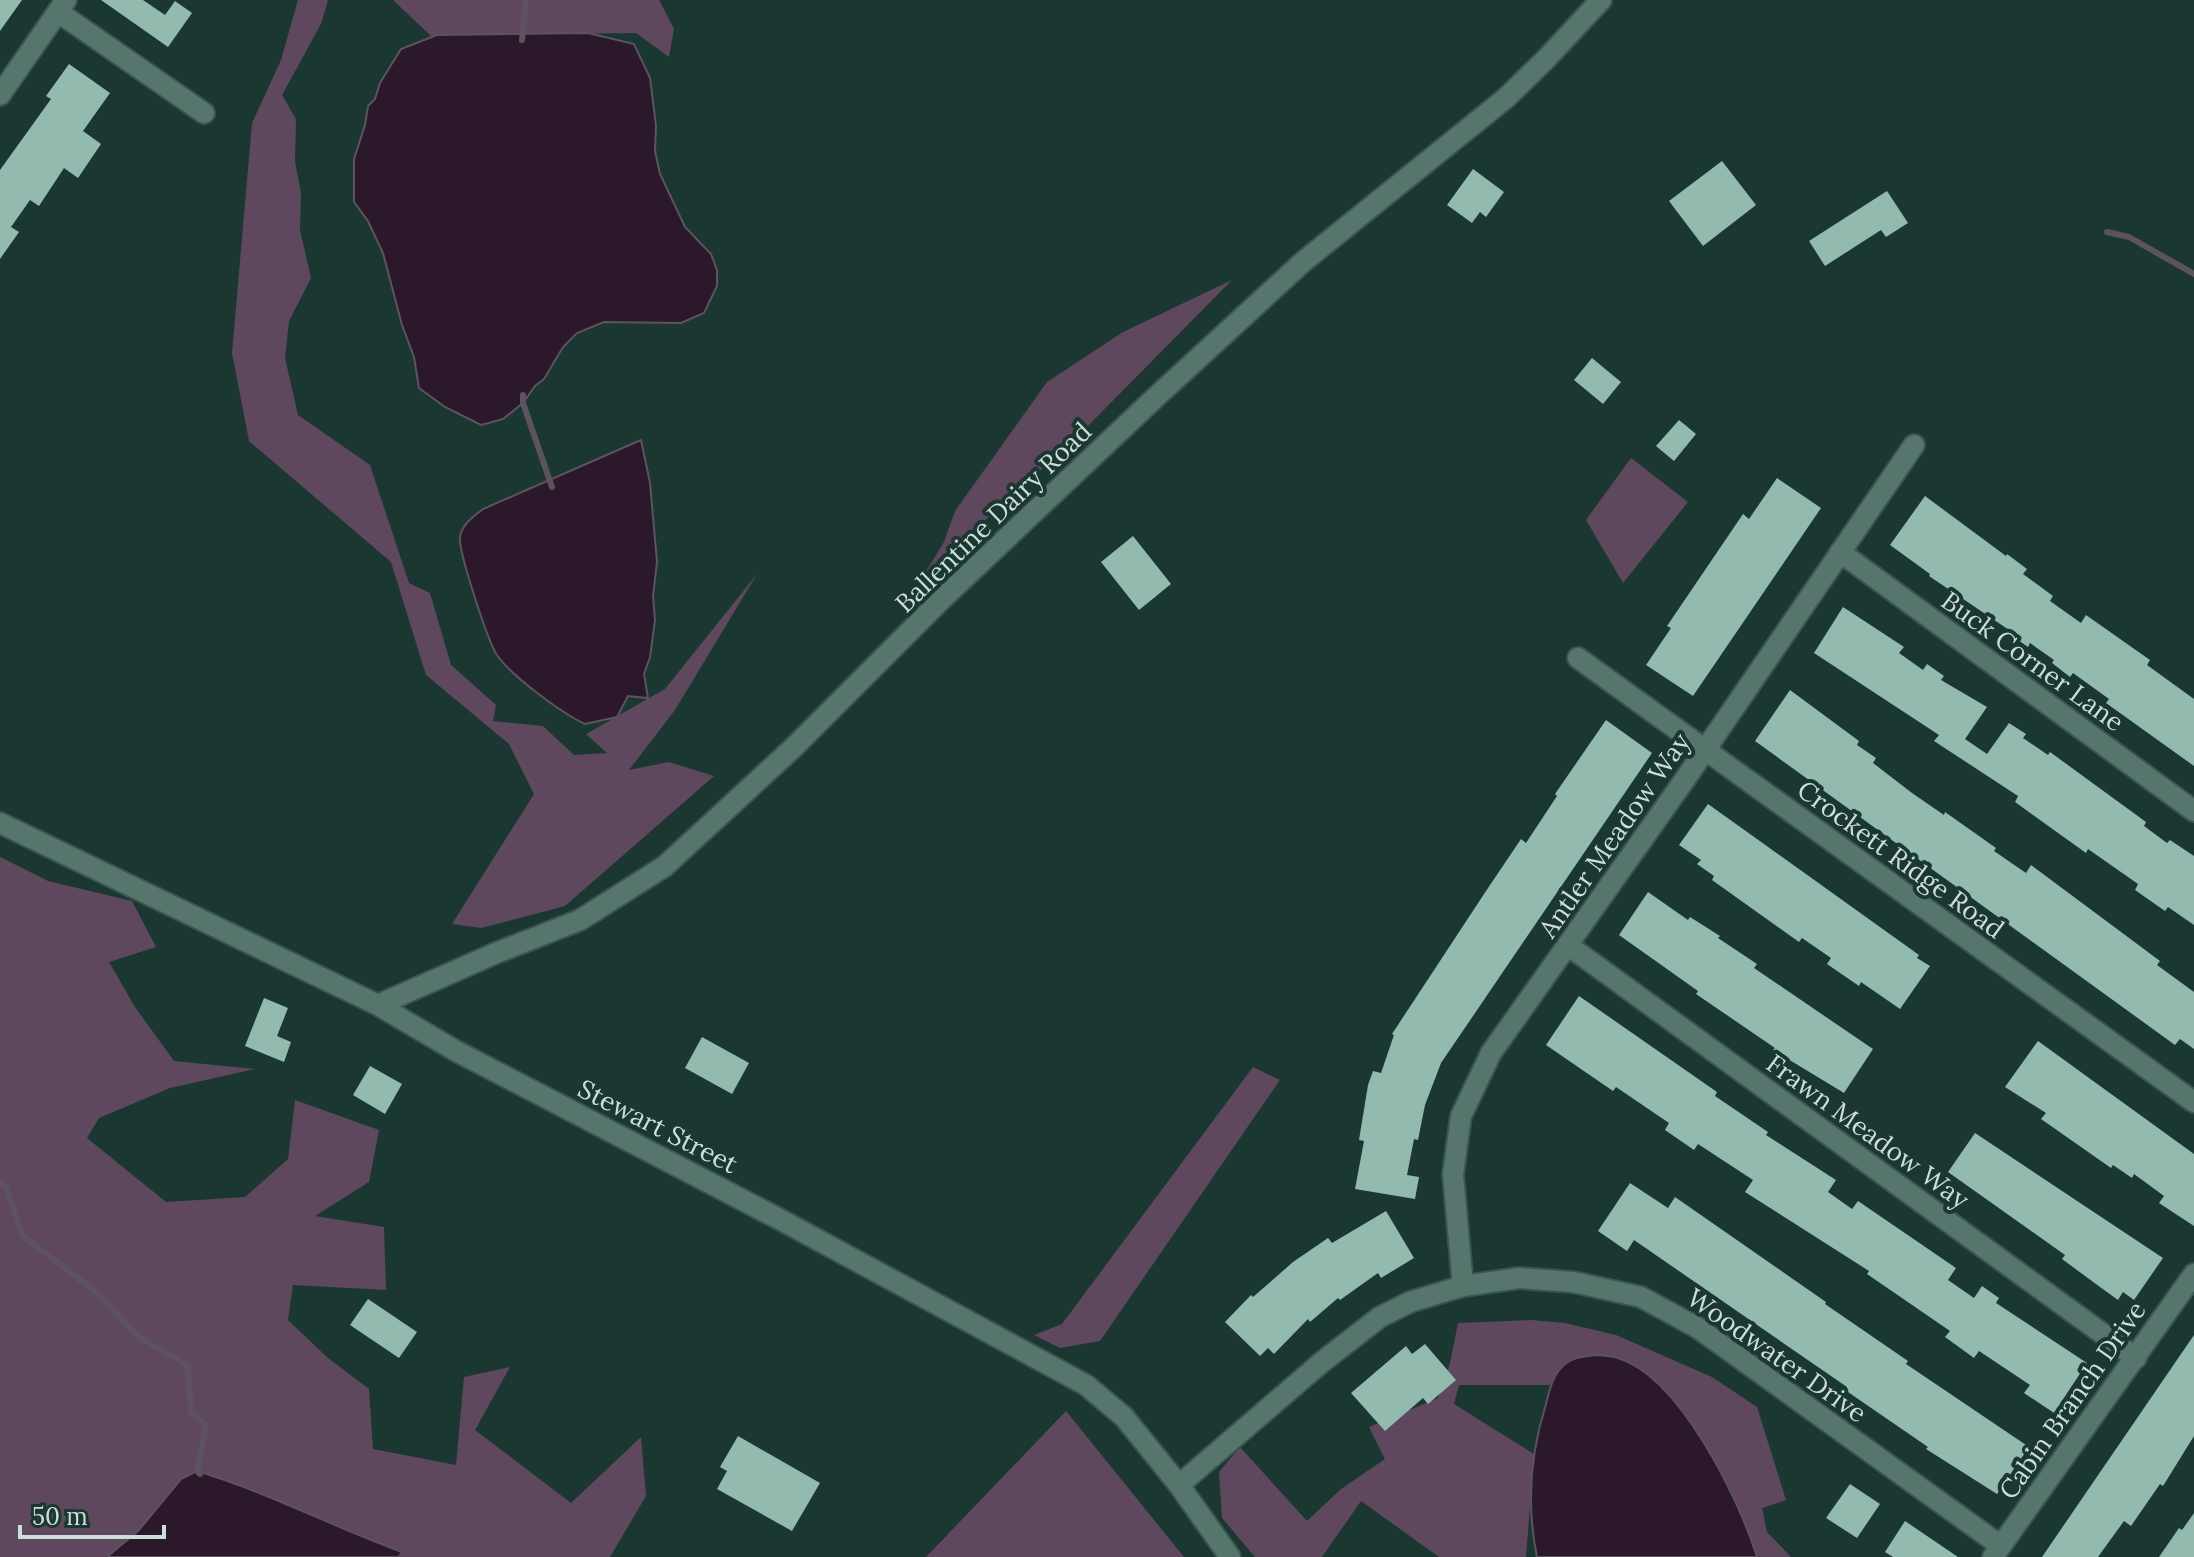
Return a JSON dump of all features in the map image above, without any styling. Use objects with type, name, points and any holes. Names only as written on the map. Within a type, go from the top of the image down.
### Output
[{"type":"street","name":"Ballentine Dairy Road","points":[[378,1005],[580,920],[665,866],[794,747],[955,587],[1191,365],[1304,261],[1506,98],[1601,0]]},
{"type":"street","points":[[0,95],[62,6],[204,113]]},
{"type":"street","name":"Antler Meadow Way","points":[[1463,1286],[1453,1174],[1461,1116],[1491,1053],[1569,946],[1914,445]]},
{"type":"street","name":"Buck Corner Lane","points":[[1840,552],[2194,811]]},
{"type":"street","name":"Crockett Ridge Road","points":[[1578,658],[2194,1102]]},
{"type":"street","name":"Stewart Street","points":[[0,823],[378,1005],[456,1051],[783,1221],[1086,1385],[1124,1417],[1179,1485],[1230,1557]]},
{"type":"street","name":"Frawn Meadow Way","points":[[1569,946],[2136,1358]]},
{"type":"street","name":"Cabin Branch Drive","points":[[1997,1551],[2194,1274]]},
{"type":"street","name":"Woodwater Drive","points":[[1179,1485],[1322,1362],[1380,1317],[1410,1302],[1463,1286],[1519,1278],[1573,1282],[1641,1297],[1698,1328],[1997,1551]]},
{"type":"shaded area","points":[[298,0],[328,0],[321,24],[282,95],[296,119],[295,162],[301,193],[300,230],[311,278],[289,321],[285,358],[298,415],[370,465],[409,583],[430,593],[451,665],[496,705],[493,721],[543,726],[574,755],[607,753],[586,734],[665,689],[757,574],[675,710],[629,770],[669,762],[714,776],[565,906],[481,928],[452,924],[534,794],[509,744],[426,675],[391,562],[249,441],[232,353],[252,123],[281,60]]},
{"type":"shaded area","points":[[393,0],[659,0],[674,29],[669,57],[636,33],[431,36]]},
{"type":"shaded area","points":[[588,33],[634,44],[650,78],[656,126],[655,151],[660,174],[685,227],[711,254],[717,270],[717,286],[704,313],[681,323],[604,322],[577,333],[563,347],[544,379],[523,403],[503,419],[481,425],[445,407],[419,388],[414,357],[383,253],[368,221],[354,202],[354,159],[368,106],[375,99],[380,83],[401,49],[437,35]]},
{"type":"shaded area","points":[[1232,280],[1073,441],[923,576],[944,542],[955,511],[1047,382],[1123,332]]},
{"type":"shaded area","points":[[641,440],[650,483],[657,562],[653,596],[655,620],[650,657],[644,674],[648,698],[628,696],[617,717],[585,724],[538,693],[497,655],[474,596],[460,537],[466,524],[483,509]]},
{"type":"shaded area","points":[[1631,458],[1688,502],[1623,583],[1586,520]]},
{"type":"shaded area","points":[[0,857],[48,881],[132,901],[156,947],[109,962],[135,1007],[174,1061],[255,1069],[170,1088],[99,1118],[87,1138],[166,1202],[245,1197],[288,1159],[295,1100],[379,1130],[369,1182],[315,1216],[384,1227],[386,1290],[293,1285],[288,1320],[328,1358],[369,1389],[373,1449],[456,1465],[464,1377],[510,1367],[475,1430],[571,1503],[641,1437],[646,1496],[610,1557],[0,1557]]},
{"type":"shaded area","points":[[1253,1067],[1280,1080],[1100,1341],[1060,1348],[1034,1335],[1062,1324]]},
{"type":"shaded area","points":[[1531,1320],[1565,1323],[1616,1335],[1712,1377],[1757,1407],[1786,1500],[1762,1508],[1767,1532],[1791,1557],[1757,1557],[1732,1492],[1694,1428],[1673,1400],[1560,1369],[1551,1385],[1459,1385],[1454,1404],[1534,1454],[1526,1557],[1439,1557],[1361,1501],[1322,1557],[1255,1557],[1222,1518],[1219,1472],[1240,1447],[1307,1521],[1341,1489],[1385,1459],[1369,1427],[1438,1398],[1450,1363],[1458,1323]]},
{"type":"shaded area","points":[[1599,1355],[1618,1358],[1641,1370],[1663,1389],[1684,1414],[1721,1474],[1757,1557],[1537,1557],[1531,1480],[1536,1442],[1550,1390],[1557,1373],[1568,1362]]},
{"type":"shaded area","points":[[1066,1411],[1184,1557],[926,1557]]},
{"type":"shaded area","points":[[197,1471],[402,1552],[399,1557],[107,1557],[139,1530],[181,1479]]},
{"type":"building","points":[[0,0],[22,0],[0,31]]},
{"type":"building","points":[[101,0],[143,0],[165,15],[175,1],[192,13],[168,47]]},
{"type":"building","points":[[69,64],[110,93],[83,131],[101,144],[78,178],[64,168],[39,206],[30,200],[11,227],[19,232],[0,259],[0,170],[51,99],[46,96]]},
{"type":"building","points":[[1722,161],[1756,205],[1703,246],[1669,201]]},
{"type":"building","points":[[1473,169],[1504,192],[1486,217],[1480,212],[1472,223],[1447,205]]},
{"type":"building","points":[[1887,191],[1908,223],[1886,237],[1881,230],[1825,266],[1809,241]]},
{"type":"building","points":[[1592,358],[1621,382],[1603,404],[1574,380]]},
{"type":"building","points":[[1679,420],[1696,434],[1674,461],[1656,446]]},
{"type":"building","points":[[1777,478],[1821,508],[1693,696],[1646,665],[1671,628],[1667,626],[1743,514],[1749,519]]},
{"type":"building","points":[[1925,496],[2027,569],[2023,574],[2053,596],[2050,601],[2081,623],[2086,615],[2150,660],[2147,665],[2194,699],[2194,766],[2106,703],[2109,699],[2073,673],[2070,677],[2052,663],[2054,660],[2030,643],[2028,647],[2011,635],[2012,632],[1929,576],[1890,545]]},
{"type":"building","points":[[1133,536],[1171,584],[1139,610],[1101,562]]},
{"type":"building","points":[[1843,607],[1904,647],[1899,653],[1923,670],[1927,664],[1944,676],[1941,680],[1987,707],[1965,739],[1987,754],[2009,723],[2026,734],[2023,738],[2048,755],[2050,752],[2146,822],[2144,826],[2167,843],[2170,840],[2194,856],[2194,925],[2168,907],[2165,911],[2135,890],[2138,884],[2088,849],[2086,853],[2015,802],[2018,796],[1934,741],[1939,735],[1814,653]]},
{"type":"building","points":[[1790,690],[1859,741],[1857,745],[1876,758],[1873,763],[1912,793],[1944,815],[1945,812],[2026,873],[2031,865],[2160,961],[2157,965],[2194,992],[2194,1049],[2180,1039],[2175,1045],[1755,741]]},
{"type":"building","points":[[1606,720],[1652,753],[1441,1063],[1425,1105],[1418,1140],[1414,1139],[1407,1175],[1419,1177],[1415,1199],[1355,1189],[1364,1141],[1359,1140],[1368,1085],[1373,1071],[1381,1073],[1392,1034],[1521,839],[1526,843],[1557,796],[1555,794]]},
{"type":"building","points":[[1708,804],[1919,955],[1917,958],[1930,966],[1900,1009],[1861,982],[1859,986],[1827,964],[1831,958],[1802,938],[1799,942],[1712,880],[1714,876],[1697,864],[1701,860],[1679,845]]},
{"type":"building","points":[[1648,892],[1688,920],[1690,917],[1720,936],[1718,938],[1757,964],[1754,968],[1873,1049],[1844,1093],[1773,1050],[1775,1048],[1696,994],[1698,991],[1619,935]]},
{"type":"building","points":[[1579,996],[1717,1092],[1715,1096],[1768,1132],[1766,1135],[1836,1180],[1828,1192],[1852,1209],[1858,1201],[1956,1268],[1948,1280],[1974,1298],[1982,1286],[1999,1298],[1996,1303],[2087,1363],[2054,1413],[2024,1393],[2030,1385],[1979,1351],[1974,1358],[1945,1337],[1950,1331],[1867,1274],[1869,1271],[1745,1192],[1753,1180],[1698,1144],[1694,1150],[1665,1130],[1669,1123],[1616,1087],[1613,1091],[1546,1045]]},
{"type":"building","points":[[264,998],[288,1008],[277,1036],[291,1042],[284,1062],[245,1046]]},
{"type":"building","points":[[702,1037],[749,1063],[732,1094],[685,1068]]},
{"type":"building","points":[[2038,1041],[2194,1154],[2194,1226],[2159,1203],[2164,1196],[2134,1174],[2132,1178],[2113,1165],[2111,1168],[2041,1119],[2046,1113],[2005,1087]]},
{"type":"building","points":[[370,1066],[402,1084],[385,1114],[353,1095]]},
{"type":"building","points":[[1975,1133],[2163,1258],[2134,1300],[2123,1292],[2118,1300],[2062,1259],[2065,1255],[1948,1172]]},
{"type":"building","points":[[1630,1183],[1668,1208],[1675,1197],[1908,1361],[1906,1364],[2029,1447],[1997,1494],[1926,1449],[1928,1447],[1845,1390],[1847,1387],[1634,1240],[1627,1251],[1598,1231]]},
{"type":"building","points":[[1386,1211],[1414,1258],[1381,1278],[1378,1273],[1340,1300],[1338,1298],[1310,1322],[1308,1319],[1274,1354],[1268,1348],[1260,1356],[1225,1322],[1251,1295],[1253,1297],[1293,1262],[1328,1238],[1332,1243]]},
{"type":"building","points":[[368,1299],[417,1332],[399,1358],[350,1325]]},
{"type":"building","points":[[2194,1335],[2194,1436],[2163,1486],[2160,1484],[2131,1526],[2124,1521],[2098,1557],[2042,1557]]},
{"type":"building","points":[[1425,1344],[1456,1380],[1428,1404],[1423,1398],[1385,1431],[1351,1393],[1406,1346],[1412,1354]]},
{"type":"building","points":[[738,1436],[820,1483],[792,1531],[717,1489],[727,1471],[720,1467]]},
{"type":"building","points":[[1850,1484],[1880,1504],[1857,1538],[1826,1518]]},
{"type":"building","points":[[2194,1513],[2194,1557],[2159,1557],[2179,1528],[2182,1530]]},
{"type":"building","points":[[1905,1521],[1958,1557],[1893,1557],[1885,1552]]},
{"type":"waterway","points":[[522,40],[526,0]]},
{"type":"waterway","points":[[2107,232],[2129,237],[2194,274]]},
{"type":"waterway","points":[[523,395],[523,403],[552,487]]},
{"type":"waterway","points":[[0,1182],[6,1188],[23,1236],[96,1292],[139,1337],[188,1366],[191,1413],[206,1425],[197,1471],[200,1474]]}]
